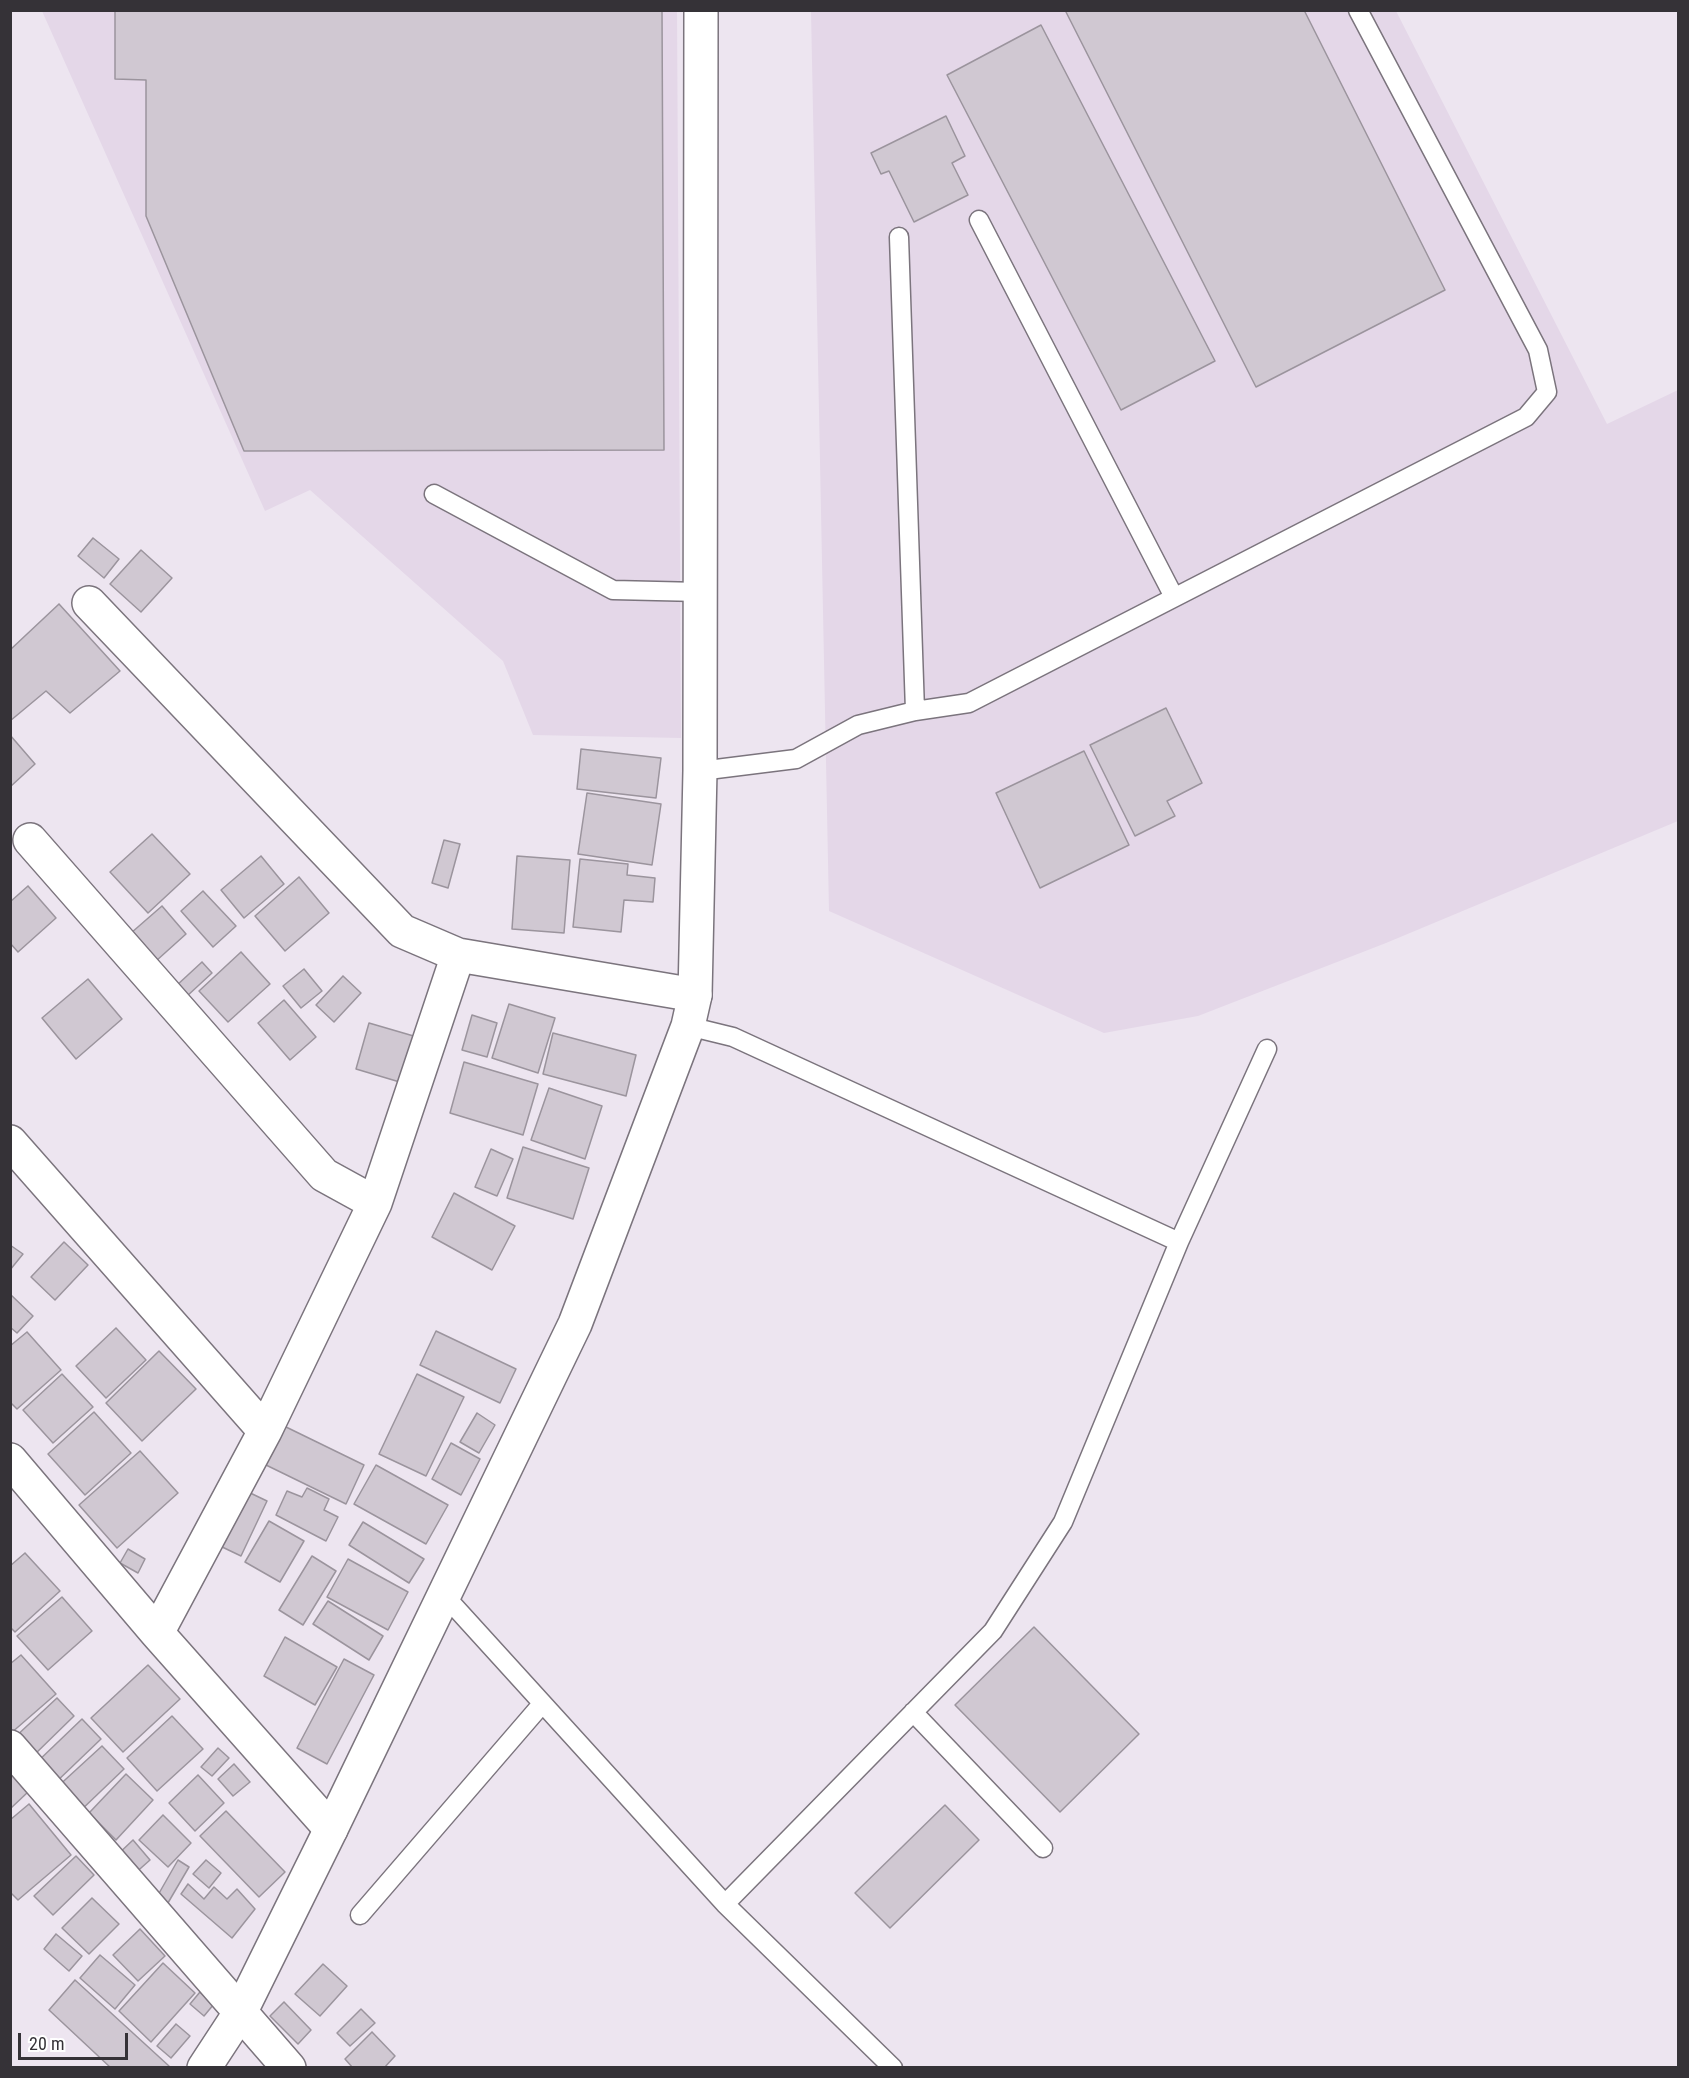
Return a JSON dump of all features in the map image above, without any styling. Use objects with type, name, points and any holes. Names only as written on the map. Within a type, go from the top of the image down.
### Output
[{"type":"street","points":[[204,2067],[240,2013],[445,1596],[575,1323],[688,1026],[695,995],[700,771],[702,10]]},
{"type":"street","points":[[89,603],[402,931],[458,955],[695,995]]},
{"type":"street","points":[[30,840],[324,1175],[375,1203]]},
{"type":"street","points":[[157,1633],[265,1431],[375,1203],[458,955]]},
{"type":"street","points":[[10,1142],[265,1431]]},
{"type":"street","points":[[10,1460],[157,1633],[331,1829]]},
{"type":"street","points":[[10,1747],[289,2067]]},
{"type":"lane","points":[[700,771],[796,759],[858,725],[915,711],[969,703],[1526,417],[1546,392],[1538,350],[1358,10]]},
{"type":"lane","points":[[979,220],[1174,597]]},
{"type":"lane","points":[[899,237],[915,711]]},
{"type":"lane","points":[[434,494],[613,590],[700,592]]},
{"type":"lane","points":[[688,1026],[733,1037],[1179,1242]]},
{"type":"lane","points":[[725,1904],[993,1630],[1063,1522],[1179,1242],[1267,1049]]},
{"type":"lane","points":[[445,1596],[725,1904],[893,2067]]},
{"type":"lane","points":[[360,1915],[542,1704]]},
{"type":"lane","points":[[913,1713],[1043,1848]]},
{"type":"shaded area","points":[[42,11],[677,11],[681,738],[533,735],[503,661],[310,490],[265,511]]},
{"type":"shaded area","points":[[811,11],[1396,11],[1607,424],[1678,390],[1678,821],[1386,943],[1198,1016],[1104,1033],[829,911]]},
{"type":"building","points":[[115,10],[662,10],[664,450],[244,451],[146,216],[146,80],[115,79]]},
{"type":"building","points":[[1065,10],[1304,10],[1445,290],[1256,387]]},
{"type":"building","points":[[1041,25],[1215,361],[1121,410],[947,75]]},
{"type":"building","points":[[946,116],[965,156],[952,163],[968,195],[914,222],[889,171],[881,174],[871,153]]},
{"type":"building","points":[[93,538],[119,559],[104,578],[78,556]]},
{"type":"building","points":[[141,550],[172,578],[141,612],[110,584]]},
{"type":"building","points":[[59,604],[120,671],[70,713],[46,691],[10,721],[10,650]]},
{"type":"building","points":[[1166,708],[1202,783],[1167,801],[1175,816],[1135,836],[1090,745]]},
{"type":"building","points":[[10,735],[35,764],[10,787]]},
{"type":"building","points":[[581,749],[661,758],[656,798],[577,789]]},
{"type":"building","points":[[1084,751],[1129,845],[1040,888],[996,793]]},
{"type":"building","points":[[587,793],[661,804],[652,865],[578,854]]},
{"type":"building","points":[[152,834],[190,874],[148,913],[110,872]]},
{"type":"building","points":[[444,840],[460,844],[448,888],[432,883]]},
{"type":"building","points":[[261,856],[284,884],[244,918],[221,890]]},
{"type":"building","points":[[517,856],[570,860],[564,933],[512,929]]},
{"type":"building","points":[[580,859],[628,864],[627,875],[655,878],[653,902],[624,900],[621,932],[573,927]]},
{"type":"building","points":[[299,877],[329,913],[285,951],[255,916]]},
{"type":"building","points":[[28,886],[56,918],[18,952],[10,943],[10,902]]},
{"type":"building","points":[[203,891],[236,926],[213,947],[181,911]]},
{"type":"building","points":[[162,906],[186,934],[156,961],[131,933]]},
{"type":"building","points":[[241,952],[270,984],[228,1022],[199,991]]},
{"type":"building","points":[[202,962],[212,973],[186,997],[176,986]]},
{"type":"building","points":[[304,969],[322,991],[301,1008],[283,986]]},
{"type":"building","points":[[343,976],[361,993],[334,1022],[316,1005]]},
{"type":"building","points":[[88,979],[122,1019],[76,1059],[42,1018]]},
{"type":"building","points":[[284,1000],[316,1037],[290,1060],[258,1023]]},
{"type":"building","points":[[509,1004],[555,1018],[538,1073],[492,1058]]},
{"type":"building","points":[[472,1015],[497,1023],[487,1057],[462,1050]]},
{"type":"building","points":[[369,1023],[417,1037],[403,1083],[356,1069]]},
{"type":"building","points":[[553,1033],[636,1055],[626,1096],[543,1074]]},
{"type":"building","points":[[464,1062],[538,1084],[523,1135],[450,1113]]},
{"type":"building","points":[[549,1088],[602,1106],[585,1159],[531,1140]]},
{"type":"building","points":[[523,1147],[589,1168],[573,1219],[507,1198]]},
{"type":"building","points":[[491,1149],[513,1159],[497,1196],[475,1187]]},
{"type":"building","points":[[454,1193],[515,1226],[492,1270],[432,1237]]},
{"type":"building","points":[[64,1242],[88,1265],[55,1300],[31,1277]]},
{"type":"building","points":[[10,1245],[23,1254],[10,1270]]},
{"type":"building","points":[[10,1294],[33,1316],[17,1333],[10,1327]]},
{"type":"building","points":[[116,1328],[146,1360],[106,1398],[76,1366]]},
{"type":"building","points":[[436,1331],[516,1369],[500,1403],[420,1365]]},
{"type":"building","points":[[27,1332],[61,1370],[17,1409],[10,1402],[10,1346]]},
{"type":"building","points":[[159,1351],[196,1389],[142,1441],[106,1403]]},
{"type":"building","points":[[62,1374],[93,1407],[53,1443],[23,1410]]},
{"type":"building","points":[[417,1374],[464,1397],[426,1476],[379,1454]]},
{"type":"building","points":[[94,1412],[131,1453],[85,1495],[48,1454]]},
{"type":"building","points":[[477,1413],[495,1425],[479,1453],[460,1442]]},
{"type":"building","points":[[284,1426],[364,1465],[346,1504],[266,1465]]},
{"type":"building","points":[[451,1443],[480,1459],[461,1495],[432,1479]]},
{"type":"building","points":[[140,1451],[178,1493],[117,1548],[79,1505]]},
{"type":"building","points":[[376,1465],[448,1505],[426,1544],[354,1504]]},
{"type":"building","points":[[307,1488],[329,1499],[324,1510],[338,1517],[326,1541],[276,1515],[287,1491],[302,1497]]},
{"type":"building","points":[[244,1490],[267,1501],[241,1556],[218,1545]]},
{"type":"building","points":[[269,1521],[304,1541],[280,1582],[245,1562]]},
{"type":"building","points":[[363,1522],[424,1559],[409,1583],[349,1545]]},
{"type":"building","points":[[128,1549],[145,1559],[138,1573],[120,1563]]},
{"type":"building","points":[[25,1553],[60,1591],[15,1632],[10,1627],[10,1566]]},
{"type":"building","points":[[312,1556],[336,1571],[303,1625],[279,1610]]},
{"type":"building","points":[[348,1559],[408,1592],[388,1630],[327,1597]]},
{"type":"building","points":[[62,1597],[92,1631],[48,1670],[17,1636]]},
{"type":"building","points":[[328,1601],[383,1636],[369,1660],[313,1624]]},
{"type":"building","points":[[1034,1627],[1139,1734],[1060,1812],[955,1705]]},
{"type":"building","points":[[285,1637],[337,1667],[315,1705],[264,1676]]},
{"type":"building","points":[[21,1655],[56,1694],[10,1734],[10,1664]]},
{"type":"building","points":[[344,1659],[374,1675],[327,1764],[297,1748]]},
{"type":"building","points":[[148,1665],[180,1699],[123,1752],[91,1718]]},
{"type":"building","points":[[57,1698],[74,1716],[31,1758],[13,1739]]},
{"type":"building","points":[[172,1716],[203,1749],[157,1791],[127,1758]]},
{"type":"building","points":[[82,1719],[101,1739],[53,1785],[34,1765]]},
{"type":"building","points":[[102,1746],[124,1769],[77,1814],[54,1790]]},
{"type":"building","points":[[218,1748],[229,1758],[212,1776],[201,1767]]},
{"type":"building","points":[[234,1764],[250,1782],[233,1796],[218,1779]]},
{"type":"building","points":[[10,1773],[28,1792],[10,1809]]},
{"type":"building","points":[[126,1774],[153,1800],[116,1840],[89,1813]]},
{"type":"building","points":[[198,1775],[224,1803],[195,1831],[169,1803]]},
{"type":"building","points":[[29,1804],[71,1855],[18,1900],[10,1892],[10,1820]]},
{"type":"building","points":[[945,1805],[979,1840],[890,1928],[855,1893]]},
{"type":"building","points":[[226,1811],[285,1872],[259,1897],[200,1836]]},
{"type":"building","points":[[163,1815],[191,1843],[168,1867],[139,1840]]},
{"type":"building","points":[[133,1840],[150,1860],[132,1876],[115,1857]]},
{"type":"building","points":[[76,1856],[94,1875],[53,1915],[34,1896]]},
{"type":"building","points":[[178,1860],[189,1867],[165,1908],[154,1902]]},
{"type":"building","points":[[206,1860],[221,1873],[209,1888],[193,1874]]},
{"type":"building","points":[[188,1884],[204,1899],[214,1887],[227,1899],[237,1889],[255,1909],[232,1938],[181,1894]]},
{"type":"building","points":[[92,1898],[119,1924],[89,1954],[62,1928]]},
{"type":"building","points":[[140,1929],[165,1956],[138,1981],[113,1955]]},
{"type":"building","points":[[56,1934],[82,1956],[69,1971],[44,1949]]},
{"type":"building","points":[[100,1955],[135,1985],[115,2009],[80,1978]]},
{"type":"building","points":[[163,1963],[195,1993],[151,2042],[119,2011]]},
{"type":"building","points":[[323,1964],[347,1986],[320,2016],[295,1994]]},
{"type":"building","points":[[75,1980],[169,2066],[167,2068],[111,2068],[49,2010]]},
{"type":"building","points":[[200,1992],[214,2004],[204,2016],[190,2004]]},
{"type":"building","points":[[284,2002],[311,2030],[298,2044],[270,2016]]},
{"type":"building","points":[[361,2009],[375,2023],[350,2046],[337,2033]]},
{"type":"building","points":[[176,2024],[190,2036],[171,2058],[157,2046]]},
{"type":"building","points":[[372,2032],[395,2056],[384,2068],[353,2068],[345,2059]]}]
